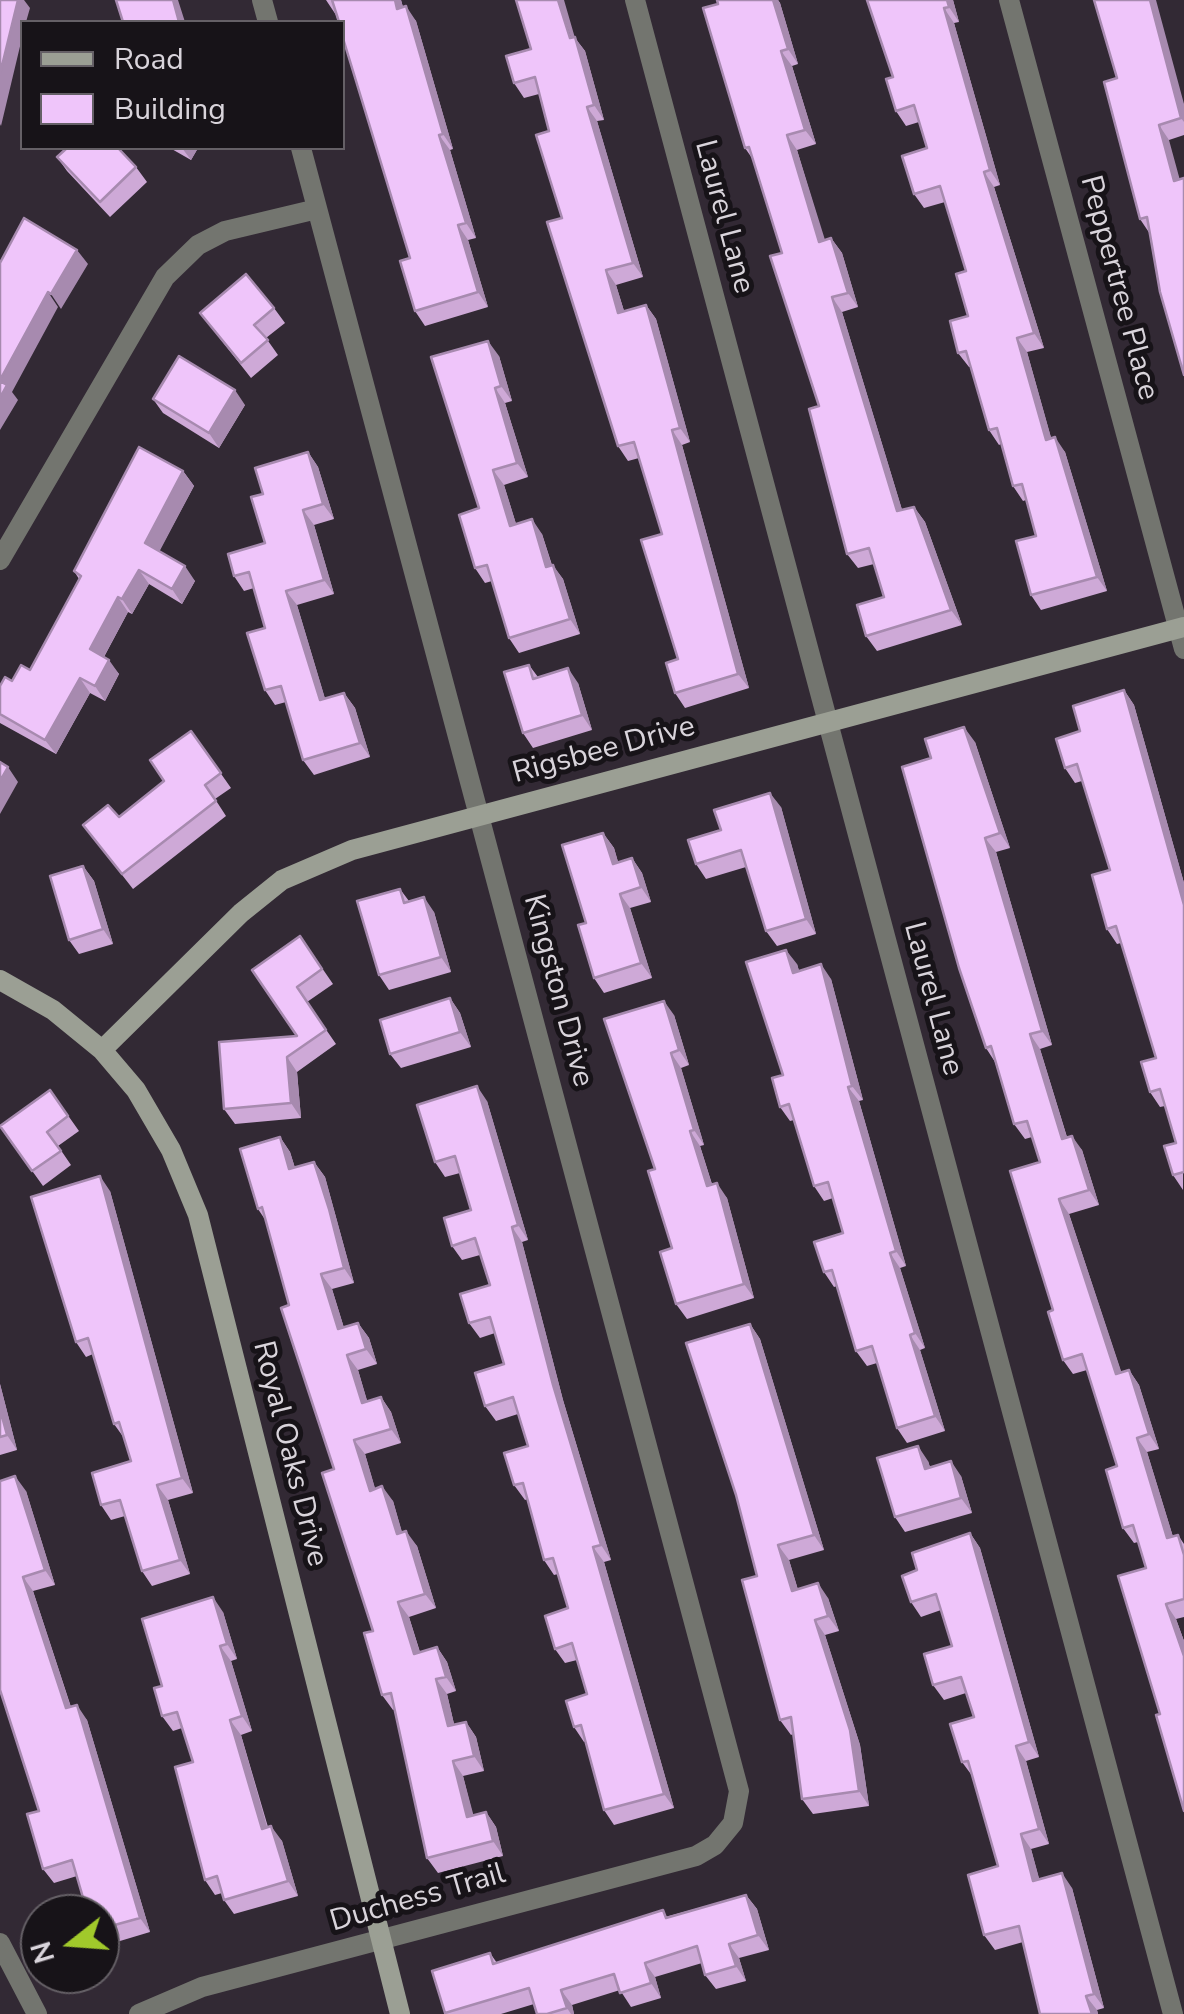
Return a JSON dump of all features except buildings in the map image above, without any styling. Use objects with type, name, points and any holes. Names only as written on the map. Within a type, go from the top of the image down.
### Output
[{"type":"street","name":"Laurel Lane","points":[[635,0],[825,723],[1173,2014]]},
{"type":"street","name":"Peppertree Place","points":[[1009,0],[1184,649]]},
{"type":"street","name":"Kingston Drive","points":[[302,150],[739,1791],[732,1823],[715,1845]]},
{"type":"street","points":[[0,560],[165,278],[198,245],[225,231],[317,209]]},
{"type":"street","name":"Rigsbee Drive","points":[[102,1050],[194,956],[282,880],[352,850],[1181,627]]},
{"type":"street","name":"Royal Oaks Drive","points":[[0,980],[53,1010],[102,1050],[136,1090],[198,1215],[400,2014]]},
{"type":"street","name":"Duchess Trail","points":[[138,2014],[202,1987],[382,1942],[606,1876],[677,1862],[715,1845]]},
{"type":"street","points":[[0,1943],[36,2014]]}]
